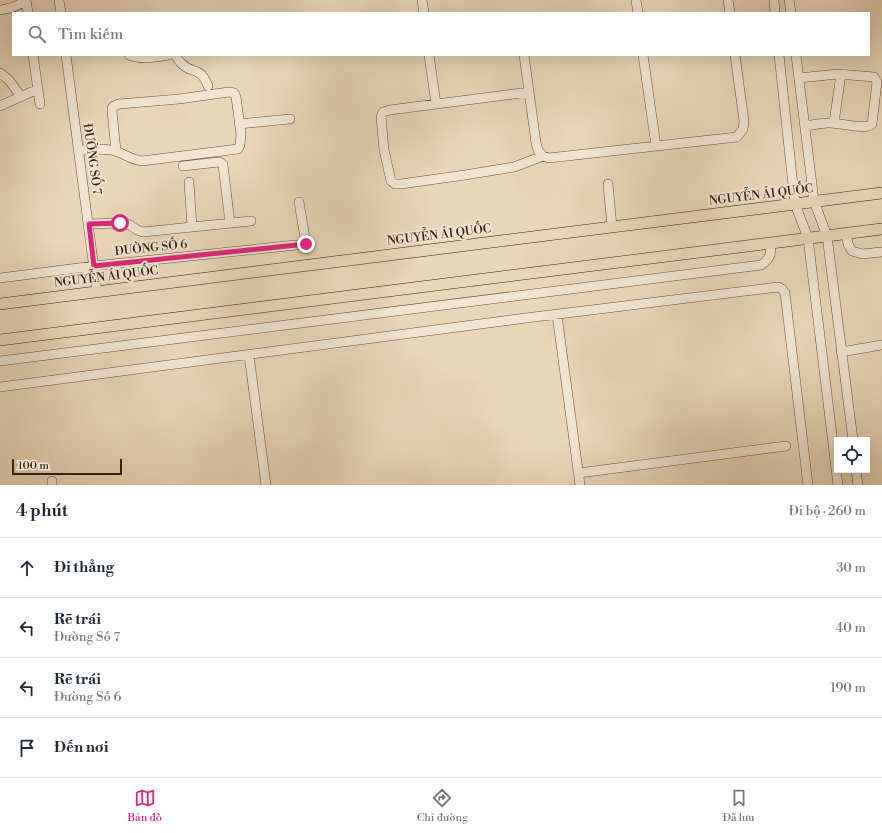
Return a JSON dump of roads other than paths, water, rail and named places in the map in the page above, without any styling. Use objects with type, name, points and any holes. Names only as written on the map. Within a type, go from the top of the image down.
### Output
[{"type":"main road","name":"NGUYỄN ÁI QUỐC","points":[[0,304],[882,192]]},
{"type":"main road","points":[[0,340],[882,229]]},
{"type":"street","points":[[0,10],[15,7],[25,0],[28,12]]},
{"type":"street","points":[[59,0],[61,12]]},
{"type":"street","points":[[422,0],[424,12]]},
{"type":"street","points":[[636,0],[638,12]]},
{"type":"street","points":[[728,0],[730,12]]},
{"type":"street","points":[[774,0],[775,12]]},
{"type":"street","points":[[789,0],[791,12]]},
{"type":"street","points":[[33,56],[40,104]]},
{"type":"street","name":"ĐƯỜNG SỐ 7","points":[[68,56],[97,292]]},
{"type":"street","points":[[132,56],[161,56]]},
{"type":"street","points":[[176,56],[182,64],[189,69],[200,73],[205,78],[208,86]]},
{"type":"street","points":[[430,56],[436,104]]},
{"type":"street","points":[[524,56],[536,143],[538,150],[543,156],[550,158],[737,137],[743,129],[744,121],[735,56]]},
{"type":"street","points":[[643,56],[656,146]]},
{"type":"street","points":[[780,56],[795,204],[808,238],[838,485]]},
{"type":"street","points":[[796,56],[814,201],[827,236],[853,437]]},
{"type":"street","points":[[0,72],[9,80],[21,97]]},
{"type":"street","points":[[799,78],[841,74],[874,77],[877,82],[872,124],[868,127],[834,123],[805,126]]},
{"type":"street","points":[[834,123],[841,74]]},
{"type":"street","points":[[0,106],[38,89]]},
{"type":"street","points":[[79,150],[102,149],[116,151],[135,160],[142,161],[238,149],[241,134],[236,97],[234,94],[229,92],[178,99],[119,104],[114,106],[112,108],[116,151]]},
{"type":"street","points":[[529,92],[383,112],[381,117],[384,150],[391,181],[395,184],[514,167],[543,156]]},
{"type":"street","points":[[239,124],[290,119]]},
{"type":"street","points":[[183,166],[219,162],[223,165],[230,223]]},
{"type":"street","points":[[188,182],[192,227]]},
{"type":"street","points":[[608,184],[612,227]]},
{"type":"street","name":"ĐƯỜNG SỐ 6","points":[[0,278],[94,266],[306,244],[299,202]]},
{"type":"street","points":[[89,224],[120,223],[130,225],[137,230],[144,232],[251,221]]},
{"type":"street","points":[[846,233],[848,244],[852,251],[862,254],[882,252]]},
{"type":"street","points":[[0,362],[761,265],[767,261],[771,252],[770,243]]},
{"type":"street","points":[[0,387],[526,318],[778,288],[782,289],[785,293],[808,485]]},
{"type":"street","points":[[557,315],[580,485]]},
{"type":"street","points":[[841,352],[882,345]]},
{"type":"street","points":[[249,355],[266,485]]},
{"type":"street","points":[[579,473],[786,446]]},
{"type":"street","points":[[856,473],[858,485]]}]
